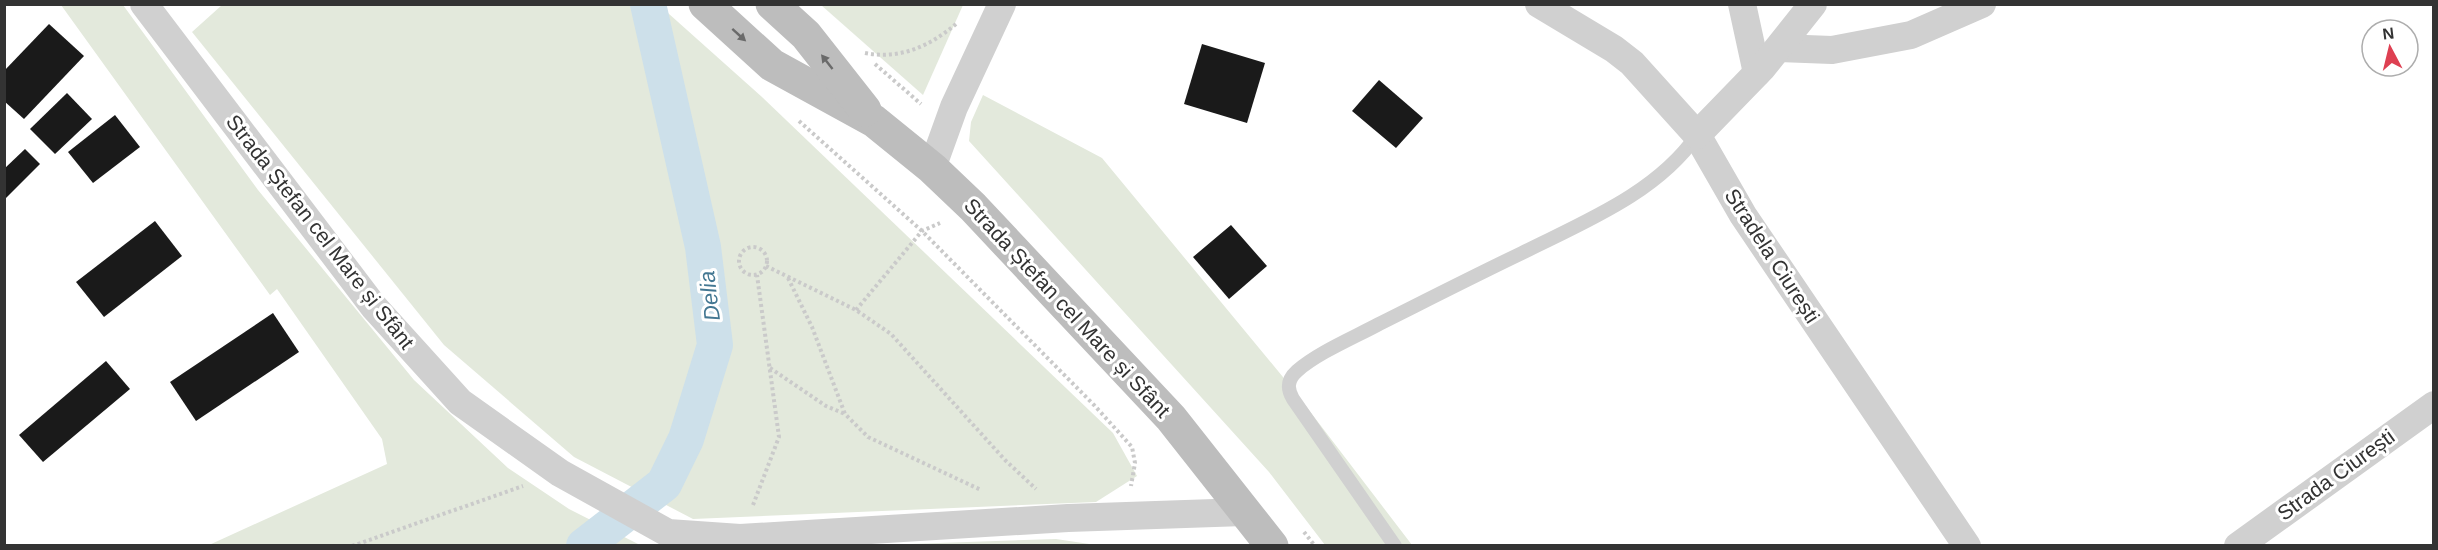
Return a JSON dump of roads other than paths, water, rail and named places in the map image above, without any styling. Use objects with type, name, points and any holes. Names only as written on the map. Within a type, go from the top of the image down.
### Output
[{"type":"main road","name":"Strada Ștefan cel Mare și Sfânt","points":[[705,4],[772,65],[874,121],[932,168],[973,207],[1171,418],[1272,546]]},
{"type":"main road","name":"Strada Ștefan cel Mare și Sfânt","points":[[772,4],[806,35],[874,121]]},
{"type":"street","name":"Strada Ștefan cel Mare și Sfânt","points":[[144,4],[374,307],[460,402],[560,473],[668,533],[738,542],[1068,518],[1244,512]]},
{"type":"street","points":[[932,168],[954,107],[1002,4]]},
{"type":"street","name":"Stradela Ciurești","points":[[1539,4],[1623,56],[1672,105],[1697,135],[1743,215],[1967,546]]},
{"type":"street","points":[[1742,4],[1757,73]]},
{"type":"street","points":[[1697,135],[1757,73],[1813,4]]},
{"type":"street","points":[[1779,48],[1832,50],[1911,35],[1982,4]]},
{"type":"street","name":"Strada Ciurești","points":[[2238,546],[2433,405]]},
{"type":"lane","points":[[1395,546],[1293,399],[1288,391],[1289,380],[1297,371],[1342,343],[1634,194],[1666,171],[1697,135]]},
{"type":"waterway","name":"Delia","points":[[584,546],[664,484],[686,439],[715,345],[703,247],[648,4]]}]
